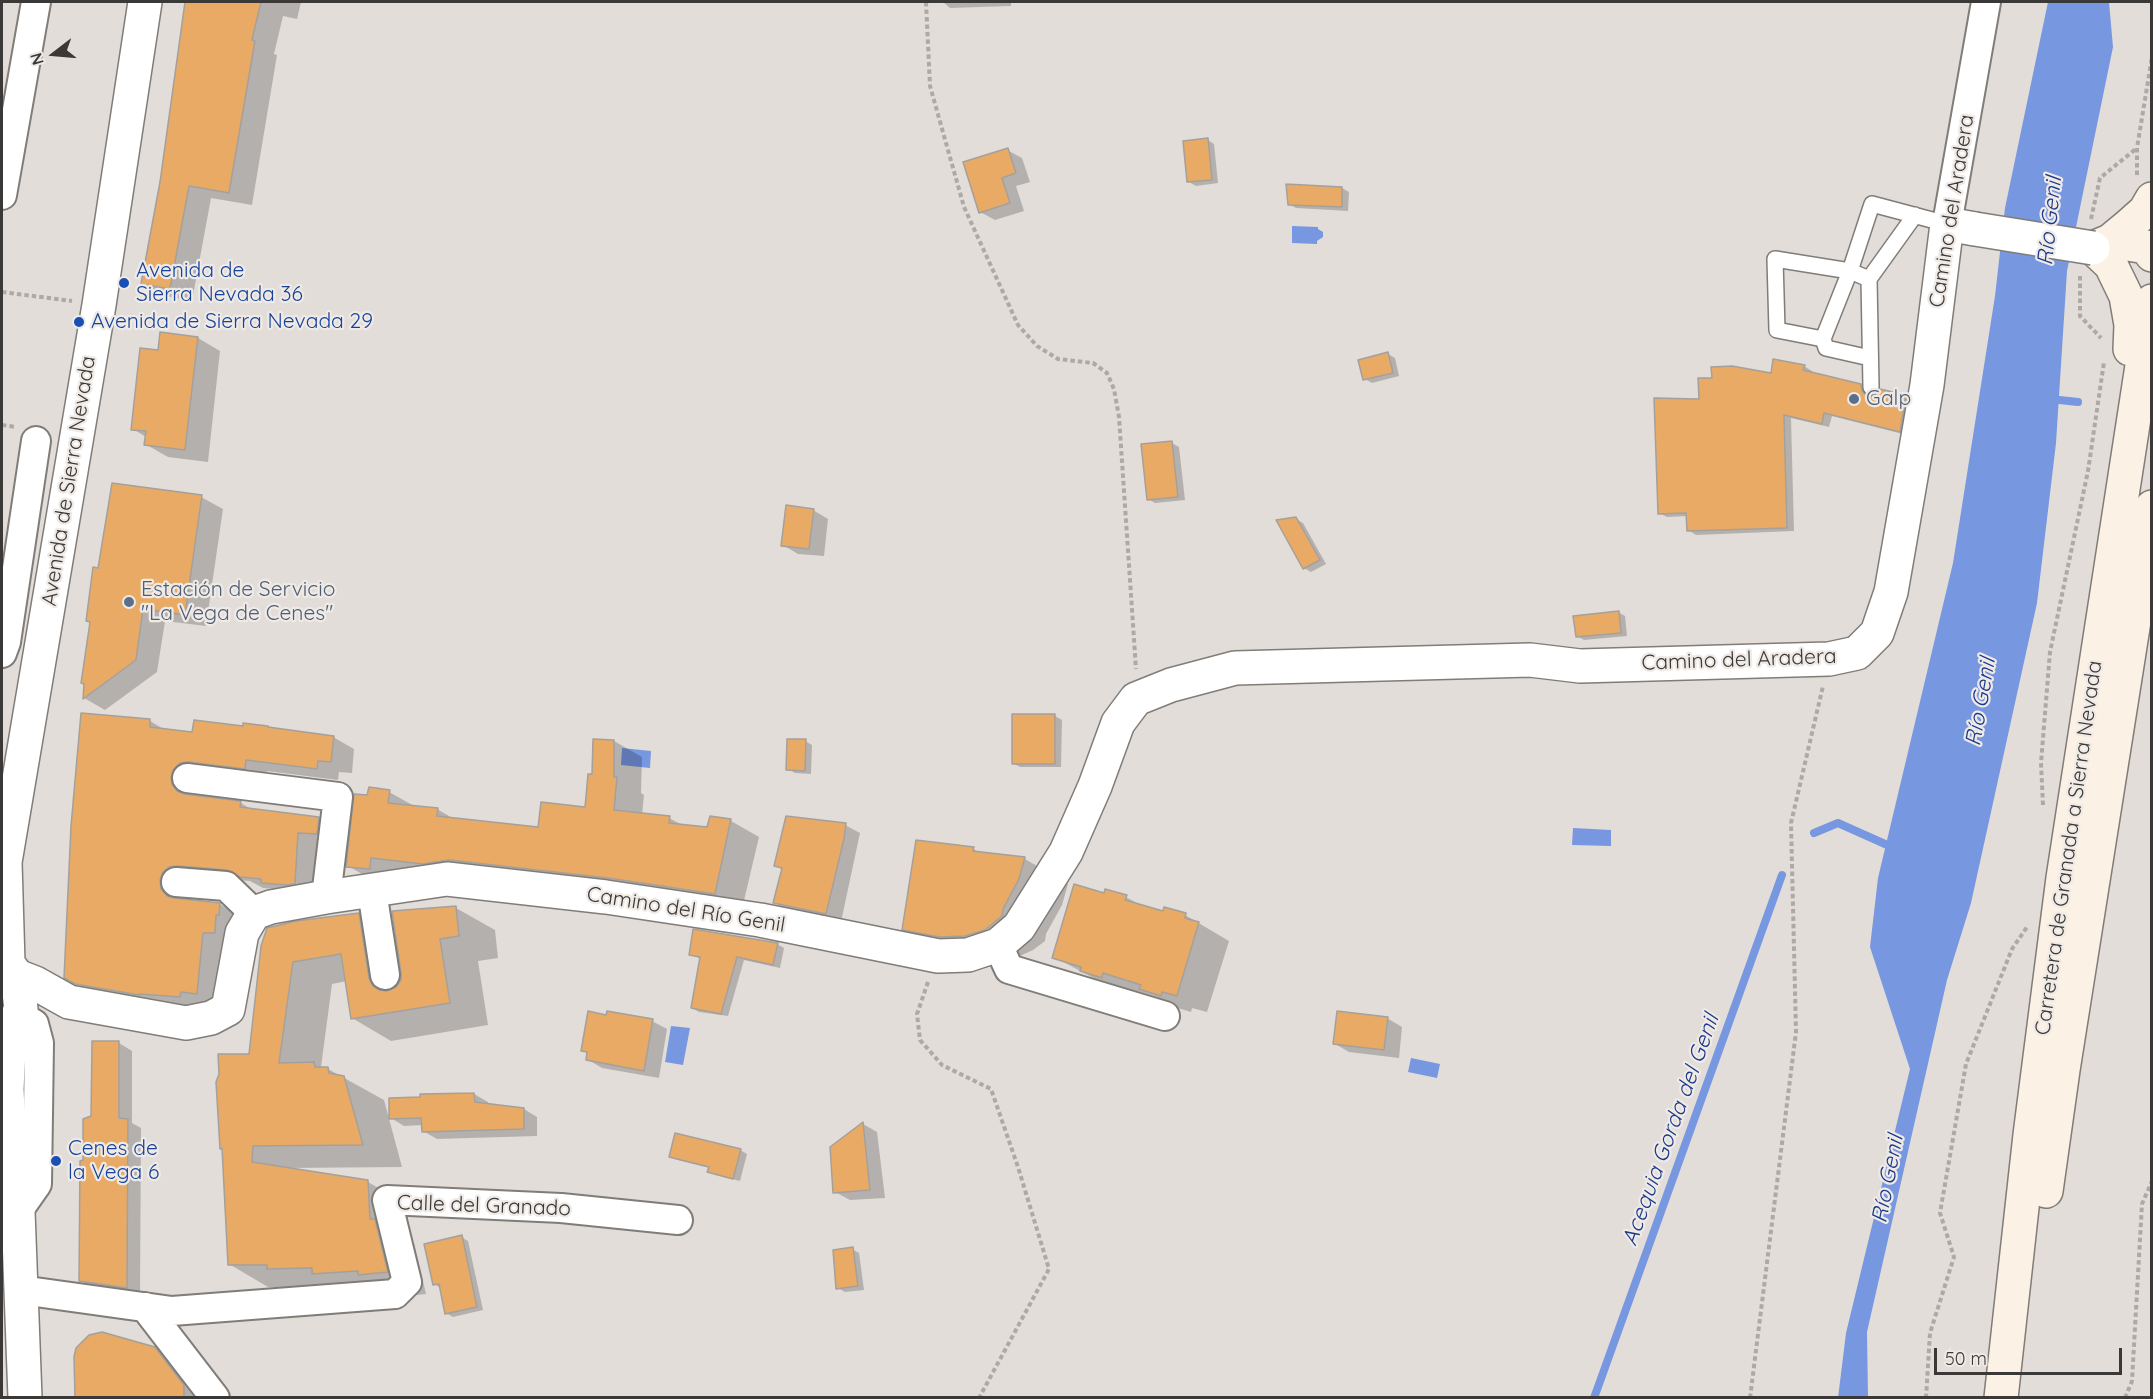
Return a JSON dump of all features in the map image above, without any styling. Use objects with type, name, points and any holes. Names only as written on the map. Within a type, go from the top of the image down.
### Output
[{"type":"main road","points":[[2097,250],[2145,211],[2151,199]]},
{"type":"main road","points":[[2097,250],[2145,248],[2151,255]]},
{"type":"main road","points":[[2097,250],[2145,270],[2151,266]]},
{"type":"main road","points":[[2097,250],[2126,296],[2132,325],[2129,351],[2143,406],[2138,508],[2143,562]]},
{"type":"main road","name":"Carretera de Granada a Sierra Nevada","points":[[2001,1398],[2030,1135],[2063,878],[2143,406],[2151,301]]},
{"type":"main road","name":"Carretera de Granada a Sierra Nevada","points":[[2017,1398],[2063,1070],[2151,507]]},
{"type":"street","points":[[2,195],[10,102],[36,2]]},
{"type":"street","name":"Avenida de Sierra Nevada","points":[[13,1023],[3,864],[10,783],[99,305],[145,2]]},
{"type":"street","name":"Camino del Aradera","points":[[1136,699],[1171,685],[1235,668],[1530,660],[1580,666],[1829,659],[1857,653],[1876,633],[1891,592],[1914,430],[1927,385],[1961,226],[1986,2]]},
{"type":"street","points":[[1961,226],[2097,250]]},
{"type":"street","points":[[2,653],[6,642],[36,441]]},
{"type":"street","name":"Camino del Río Genil","points":[[254,913],[271,907],[326,897],[447,879],[606,897],[760,920],[938,956],[968,955],[998,945],[1019,927],[1066,852],[1095,786],[1118,723],[1136,699]]},
{"type":"street","points":[[187,778],[338,797],[326,897]]},
{"type":"street","points":[[9,966],[69,1002],[186,1023],[211,1018],[228,1009],[242,933],[254,913],[226,886],[176,882]]},
{"type":"street","points":[[372,891],[385,975]]},
{"type":"street","points":[[998,945],[1009,969],[1165,1016]]},
{"type":"street","points":[[13,1023],[42,1009],[69,1002]]},
{"type":"street","points":[[13,1023],[7,1089],[6,1143],[18,1211],[25,1398]]},
{"type":"street","points":[[13,1023],[34,1024],[39,1043],[37,1184],[18,1211]]},
{"type":"street","name":"Calle del Granado","points":[[21,1290],[172,1311],[395,1294],[407,1282],[387,1200],[561,1208],[678,1220]]},
{"type":"street","points":[[145,1308],[215,1398]]},
{"type":"lane","points":[[1870,358],[1826,348],[1823,339],[1850,271],[1872,204],[1961,226]]},
{"type":"lane","points":[[1871,387],[1869,279],[1915,216]]},
{"type":"lane","points":[[1823,339],[1777,330],[1775,259],[1850,271],[1869,279]]},
{"type":"path","points":[[926,2],[930,86],[964,207],[1018,325],[1037,346],[1059,359],[1093,363],[1107,373],[1114,389],[1119,417],[1136,658],[1136,699]]},
{"type":"path","points":[[2106,344],[2080,316],[2097,250],[2100,178],[2137,148],[2151,57]]},
{"type":"path","points":[[2,292],[99,305]]},
{"type":"path","points":[[2044,809],[2041,763],[2050,652],[2088,471],[2104,356]]},
{"type":"path","points":[[1750,1398],[1796,1032],[1791,823],[1829,659]]},
{"type":"path","points":[[1926,1398],[1929,1333],[1954,1257],[1940,1213],[1966,1064],[2012,949],[2027,927],[2029,917]]},
{"type":"path","points":[[938,956],[917,1014],[920,1040],[942,1065],[991,1089],[1049,1269],[979,1398]]},
{"type":"path","points":[[2126,1398],[2132,1381],[2142,1204],[2151,1180]]},
{"type":"water","name":"Río Genil","points":[[2048,2],[2109,2],[2113,47],[2067,271],[2056,443],[2037,603],[1971,903],[1947,980],[1867,1332],[1868,1397],[1838,1398],[1846,1333],[1910,1069],[1870,947],[1878,878],[1953,563],[1995,296],[2005,208]]},
{"type":"water","points":[[1292,226],[1318,227],[1323,232],[1323,237],[1317,241],[1317,244],[1292,243]]},
{"type":"water","points":[[622,748],[651,751],[650,768],[621,765]]},
{"type":"water","points":[[1573,828],[1611,830],[1611,846],[1572,845]]},
{"type":"water","points":[[671,1026],[690,1028],[683,1065],[665,1062]]},
{"type":"water","points":[[1411,1058],[1440,1064],[1437,1078],[1408,1072]]},
{"type":"building","points":[[185,2],[261,2],[252,40],[255,41],[229,193],[189,186],[170,289],[141,284],[160,182]]},
{"type":"building","points":[[1208,138],[1212,180],[1187,182],[1183,141]]},
{"type":"building","points":[[1008,148],[1016,173],[1002,178],[1010,203],[979,213],[963,162]]},
{"type":"building","points":[[1286,184],[1342,187],[1342,207],[1288,205]]},
{"type":"building","points":[[160,332],[198,337],[185,450],[144,445],[146,431],[131,430],[140,348],[158,350]]},
{"type":"building","points":[[1388,352],[1393,373],[1363,380],[1358,360]]},
{"type":"building","points":[[1773,359],[1805,365],[1803,370],[1861,384],[1862,391],[1867,396],[1875,396],[1880,389],[1906,395],[1900,432],[1824,413],[1822,424],[1784,415],[1787,528],[1687,531],[1686,513],[1658,514],[1654,398],[1699,399],[1698,378],[1712,378],[1711,367],[1732,366],[1771,373]]},
{"type":"building","points":[[1172,441],[1178,497],[1147,500],[1141,444]]},
{"type":"building","points":[[112,483],[202,495],[185,615],[143,609],[136,660],[83,699],[84,684],[81,683],[90,622],[86,621],[93,567],[98,568]]},
{"type":"building","points":[[786,505],[814,509],[809,549],[781,546]]},
{"type":"building","points":[[1296,517],[1320,560],[1303,569],[1276,520]]},
{"type":"building","points":[[1619,611],[1621,633],[1576,637],[1573,616]]},
{"type":"building","points":[[81,713],[150,719],[150,727],[192,732],[194,720],[243,726],[243,723],[334,736],[331,762],[318,761],[317,769],[246,760],[245,769],[189,762],[180,763],[174,769],[171,777],[172,784],[177,791],[184,794],[241,801],[240,807],[319,817],[317,834],[298,833],[295,884],[261,883],[261,879],[240,877],[227,870],[177,866],[169,867],[163,872],[160,880],[161,889],[167,896],[220,903],[219,915],[216,915],[215,933],[203,933],[197,994],[181,992],[180,997],[139,995],[75,984],[64,978],[71,826]]},
{"type":"building","points":[[1012,714],[1055,714],[1055,764],[1012,764]]},
{"type":"building","points":[[593,739],[614,740],[614,777],[617,777],[614,810],[670,816],[669,823],[707,827],[710,816],[731,819],[715,894],[608,878],[449,860],[423,864],[371,858],[370,869],[346,867],[354,794],[367,795],[369,787],[390,790],[388,803],[438,808],[437,816],[538,827],[541,802],[585,807],[588,774],[592,774]]},
{"type":"building","points":[[787,739],[806,739],[805,771],[786,770]]},
{"type":"building","points":[[786,816],[846,823],[826,914],[773,903],[782,868],[774,866]]},
{"type":"building","points":[[916,840],[974,847],[973,851],[1025,857],[1019,879],[1003,909],[1002,916],[985,930],[965,936],[940,937],[902,930]]},
{"type":"building","points":[[1074,884],[1104,893],[1105,889],[1127,895],[1125,900],[1163,911],[1164,907],[1186,913],[1185,918],[1199,922],[1177,996],[1162,992],[1161,996],[1139,989],[1141,985],[1103,973],[1102,978],[1080,971],[1081,967],[1052,958]]},
{"type":"building","points":[[456,906],[459,936],[440,939],[450,1003],[351,1019],[341,954],[293,962],[279,1063],[314,1062],[315,1067],[328,1067],[329,1073],[344,1076],[363,1145],[253,1146],[252,1162],[368,1180],[370,1219],[375,1219],[388,1272],[358,1275],[358,1271],[312,1274],[312,1268],[267,1269],[267,1265],[228,1265],[216,1082],[219,1074],[218,1054],[249,1054],[261,946],[267,928],[296,921],[359,913],[369,978],[372,985],[379,990],[387,991],[396,987],[401,980],[392,911]]},
{"type":"building","points":[[693,929],[778,943],[773,965],[737,957],[721,1014],[691,1008],[700,957],[689,955]]},
{"type":"building","points":[[588,1011],[606,1015],[607,1011],[653,1019],[644,1071],[586,1060],[587,1052],[581,1051]]},
{"type":"building","points":[[1337,1011],[1388,1017],[1384,1050],[1333,1044]]},
{"type":"building","points":[[92,1041],[119,1041],[119,1118],[128,1119],[127,1288],[79,1281],[80,1161],[83,1160],[83,1119],[91,1116]]},
{"type":"building","points":[[474,1093],[475,1102],[524,1108],[524,1129],[422,1132],[421,1118],[389,1119],[389,1098],[420,1097],[420,1094]]},
{"type":"building","points":[[863,1122],[870,1190],[833,1193],[830,1147]]},
{"type":"building","points":[[675,1133],[741,1149],[733,1179],[707,1172],[709,1167],[669,1157]]},
{"type":"building","points":[[462,1235],[477,1307],[445,1314],[439,1284],[433,1285],[424,1244]]},
{"type":"building","points":[[853,1247],[858,1286],[836,1289],[833,1250]]},
{"type":"building","points":[[102,1332],[155,1347],[184,1385],[184,1398],[75,1398],[74,1357],[76,1348],[89,1335]]},
{"type":"waterway","points":[[2050,399],[2078,402]]},
{"type":"waterway","name":"Acequia Gorda del Genil","points":[[1814,833],[1838,823],[1894,848]]},
{"type":"waterway","name":"Acequia Gorda del Genil","points":[[1594,1398],[1782,875]]},
{"type":"place","name":"Avenida de Sierra Nevada 36","points":[[124,283]]},
{"type":"place","name":"Avenida de Sierra Nevada 29","points":[[79,322]]},
{"type":"place","name":"Galp","points":[[1854,399]]},
{"type":"place","name":"Estación de Servicio \"La Vega de Cenes\"","points":[[129,602]]},
{"type":"place","name":"Cenes de la Vega 6","points":[[56,1161]]}]
